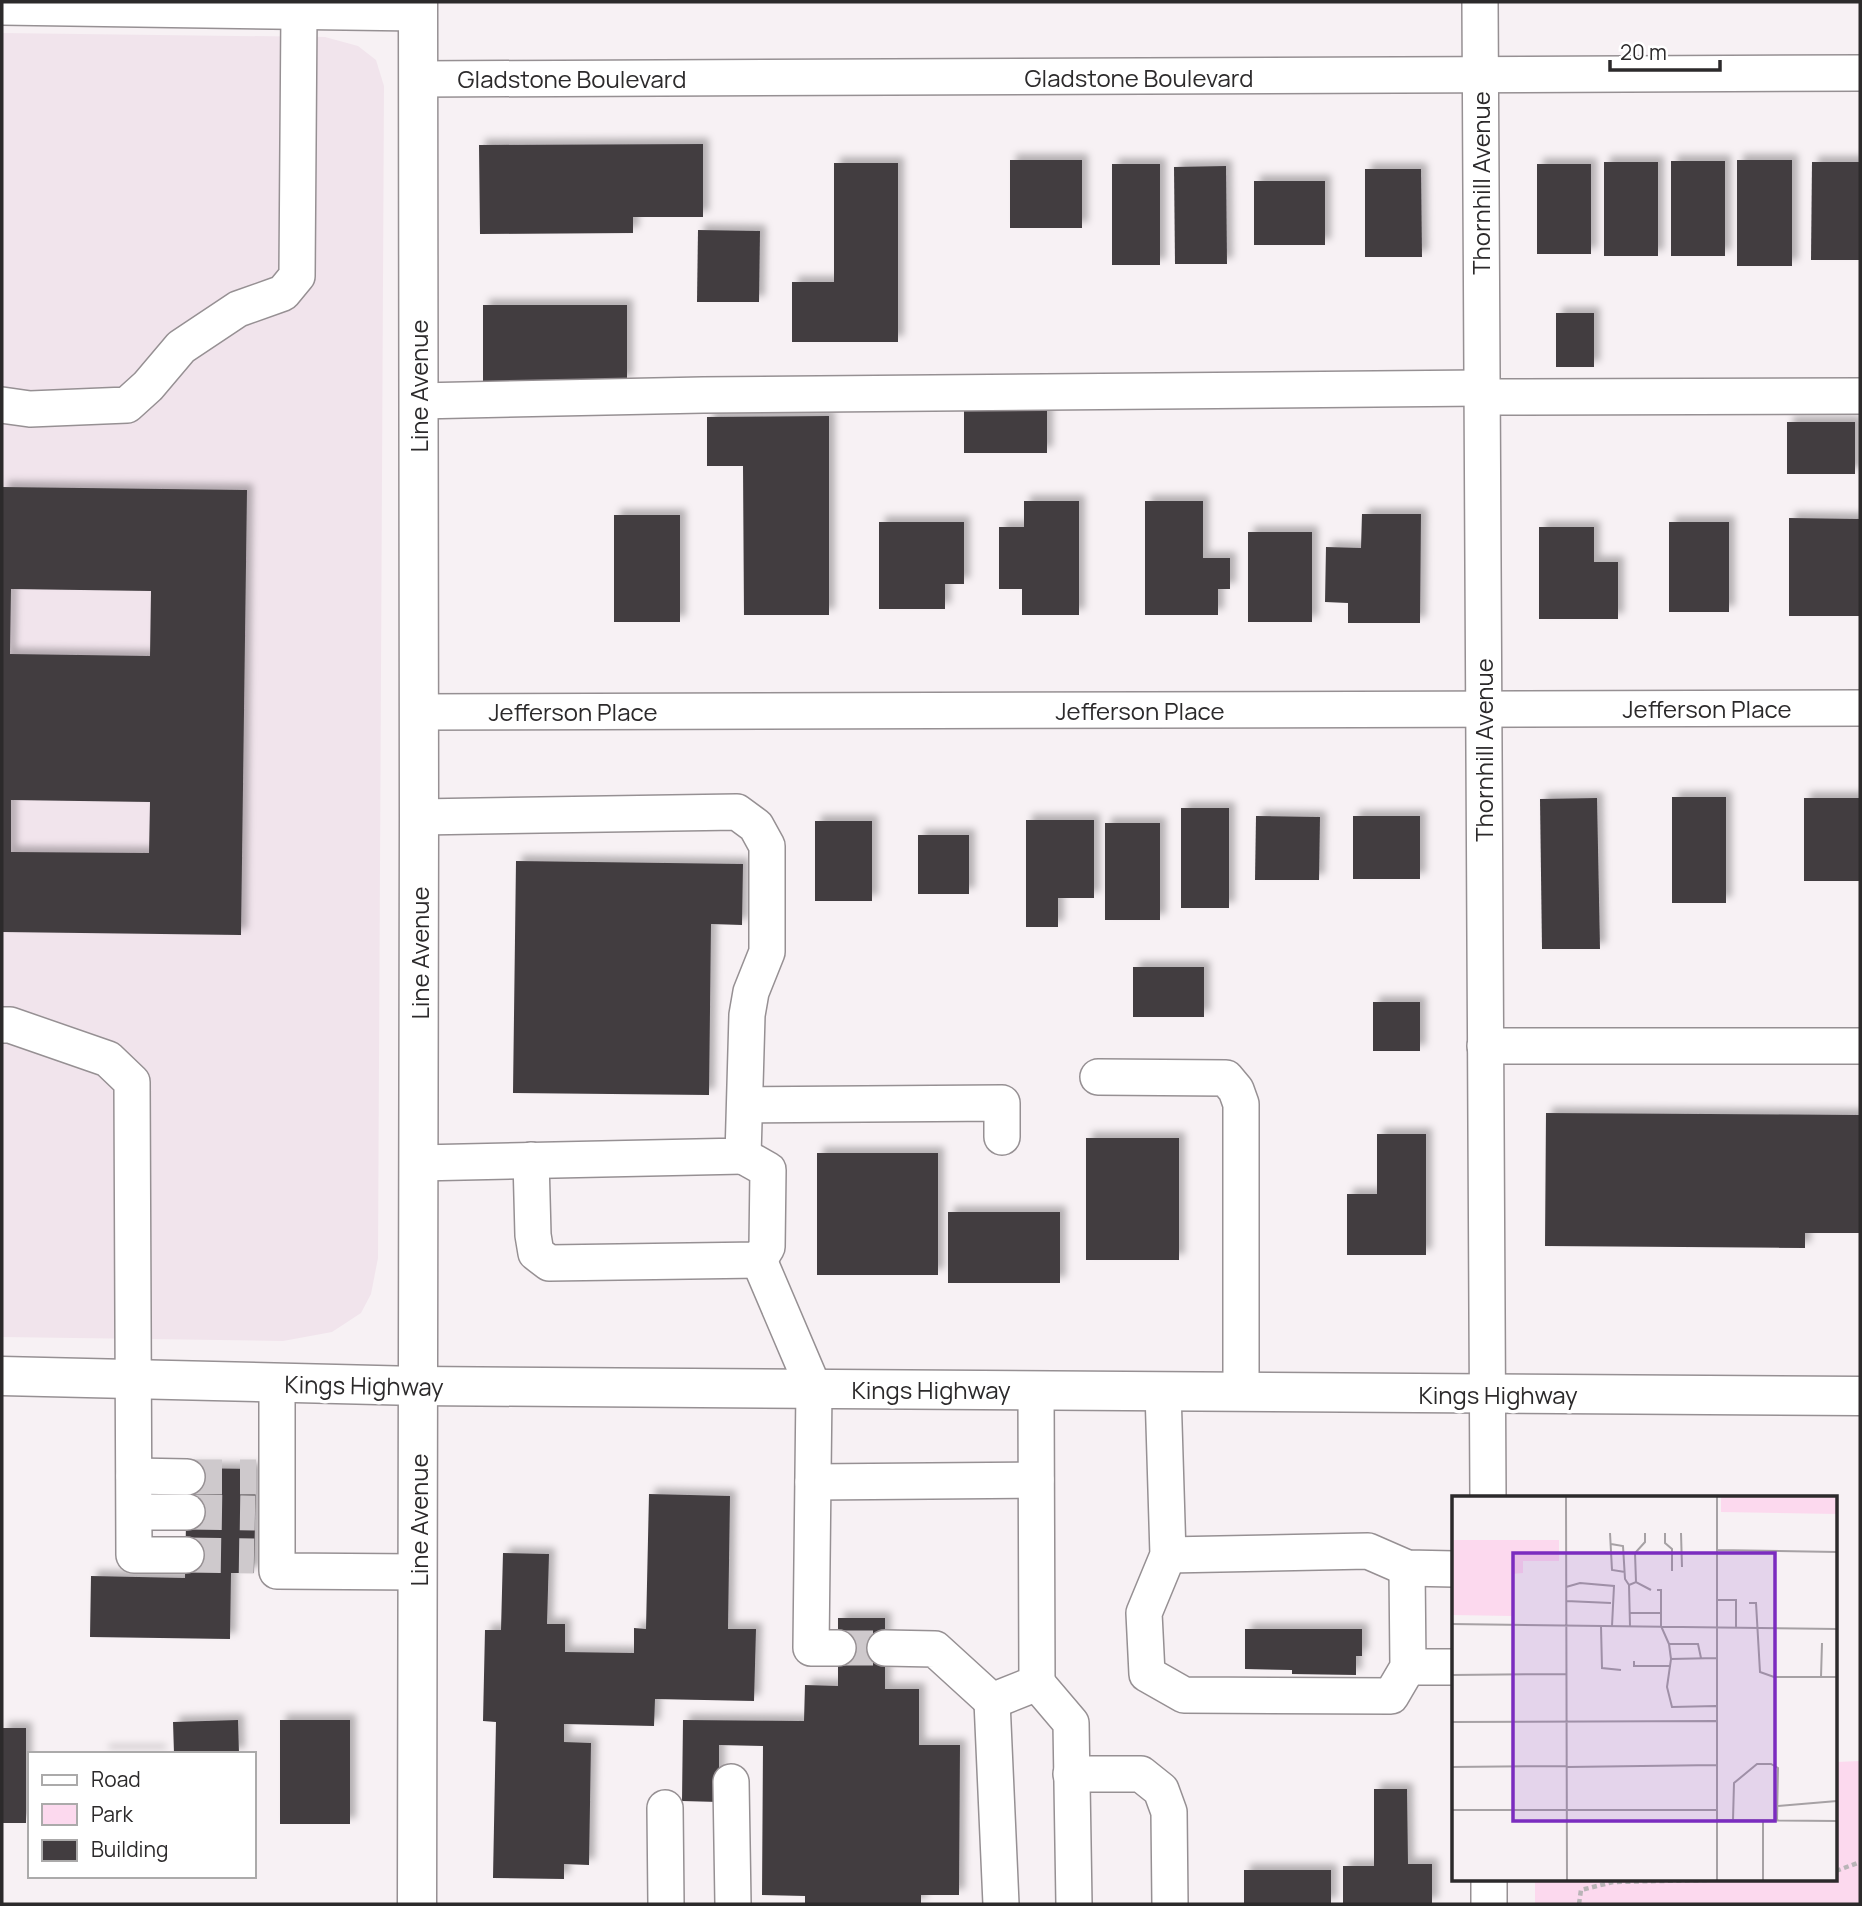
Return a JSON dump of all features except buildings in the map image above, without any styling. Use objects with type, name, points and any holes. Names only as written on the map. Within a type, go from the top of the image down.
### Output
[{"type":"main road","name":"Line Avenue","points":[[416,1904],[418,8]]},
{"type":"main road","name":"Kings Highway","points":[[2,1377],[418,1386],[1860,1396]]},
{"type":"street","name":"Thornhill Avenue","points":[[1480,2],[1488,1496]]},
{"type":"street","points":[[2,7],[89,5],[299,12],[418,8]]},
{"type":"street","points":[[2,405],[30,408],[127,405],[148,386],[181,347],[238,309],[283,293],[297,276],[299,12]]},
{"type":"street","name":"Gladstone Boulevard","points":[[418,79],[1860,73]]},
{"type":"street","points":[[418,401],[717,395],[1481,392],[1860,396]]},
{"type":"street","name":"Jefferson Place","points":[[419,712],[1860,708]]},
{"type":"street","points":[[419,817],[737,811],[756,825],[767,846],[767,952],[751,992],[747,1016],[743,1156]]},
{"type":"street","points":[[2,1025],[10,1025],[108,1059],[132,1082],[134,1555],[186,1555]]},
{"type":"street","points":[[1485,1046],[1860,1046]]},
{"type":"street","points":[[1098,1077],[1226,1078],[1236,1090],[1241,1104],[1241,1392]]},
{"type":"street","points":[[745,1105],[1002,1103],[1002,1137]]},
{"type":"street","points":[[418,1163],[743,1156],[768,1170],[767,1247],[759,1260]]},
{"type":"street","points":[[531,1160],[536,1254],[549,1263],[759,1260]]},
{"type":"street","points":[[759,1260],[814,1389],[811,1648],[838,1648]]},
{"type":"street","points":[[276,1383],[266,1477],[265,1557],[276,1571],[418,1572]]},
{"type":"street","points":[[1037,1390],[1037,1683],[1071,1723],[1074,1904]]},
{"type":"street","points":[[1163,1391],[1168,1555],[1144,1613],[1147,1674],[1184,1695],[1391,1696],[1408,1667],[1407,1569]]},
{"type":"street","points":[[134,1476],[187,1477]]},
{"type":"street","points":[[813,1482],[1037,1480]]},
{"type":"street","points":[[135,1512],[187,1512]]},
{"type":"street","points":[[1168,1555],[1368,1552],[1407,1569],[1452,1569]]},
{"type":"street","points":[[885,1648],[935,1649],[992,1701],[1001,1904]]},
{"type":"street","points":[[1408,1667],[1452,1667]]},
{"type":"street","points":[[992,1701],[1037,1683]]},
{"type":"street","points":[[1072,1774],[1141,1774],[1161,1790],[1169,1812],[1170,1904]]},
{"type":"street","points":[[731,1782],[733,1904]]},
{"type":"street","points":[[665,1808],[666,1904]]},
{"type":"street","points":[[1489,1882],[1489,1904]]},
{"type":"path","points":[[1838,1870],[1860,1862]]},
{"type":"path","points":[[1579,1904],[1581,1890],[1613,1882]]},
{"type":"shaded area","points":[[2,33],[325,37],[358,46],[376,60],[384,86],[378,1258],[371,1294],[361,1313],[332,1332],[283,1341],[2,1337]]},
{"type":"green space","points":[[1860,1761],[1860,1904],[1535,1904],[1535,1882],[1838,1882],[1838,1762]]},
{"type":"tunnel","points":[[187,1477],[256,1477]]},
{"type":"tunnel","points":[[187,1512],[255,1513]]},
{"type":"tunnel","points":[[186,1555],[254,1556]]},
{"type":"tunnel","points":[[838,1648],[885,1648]]}]
